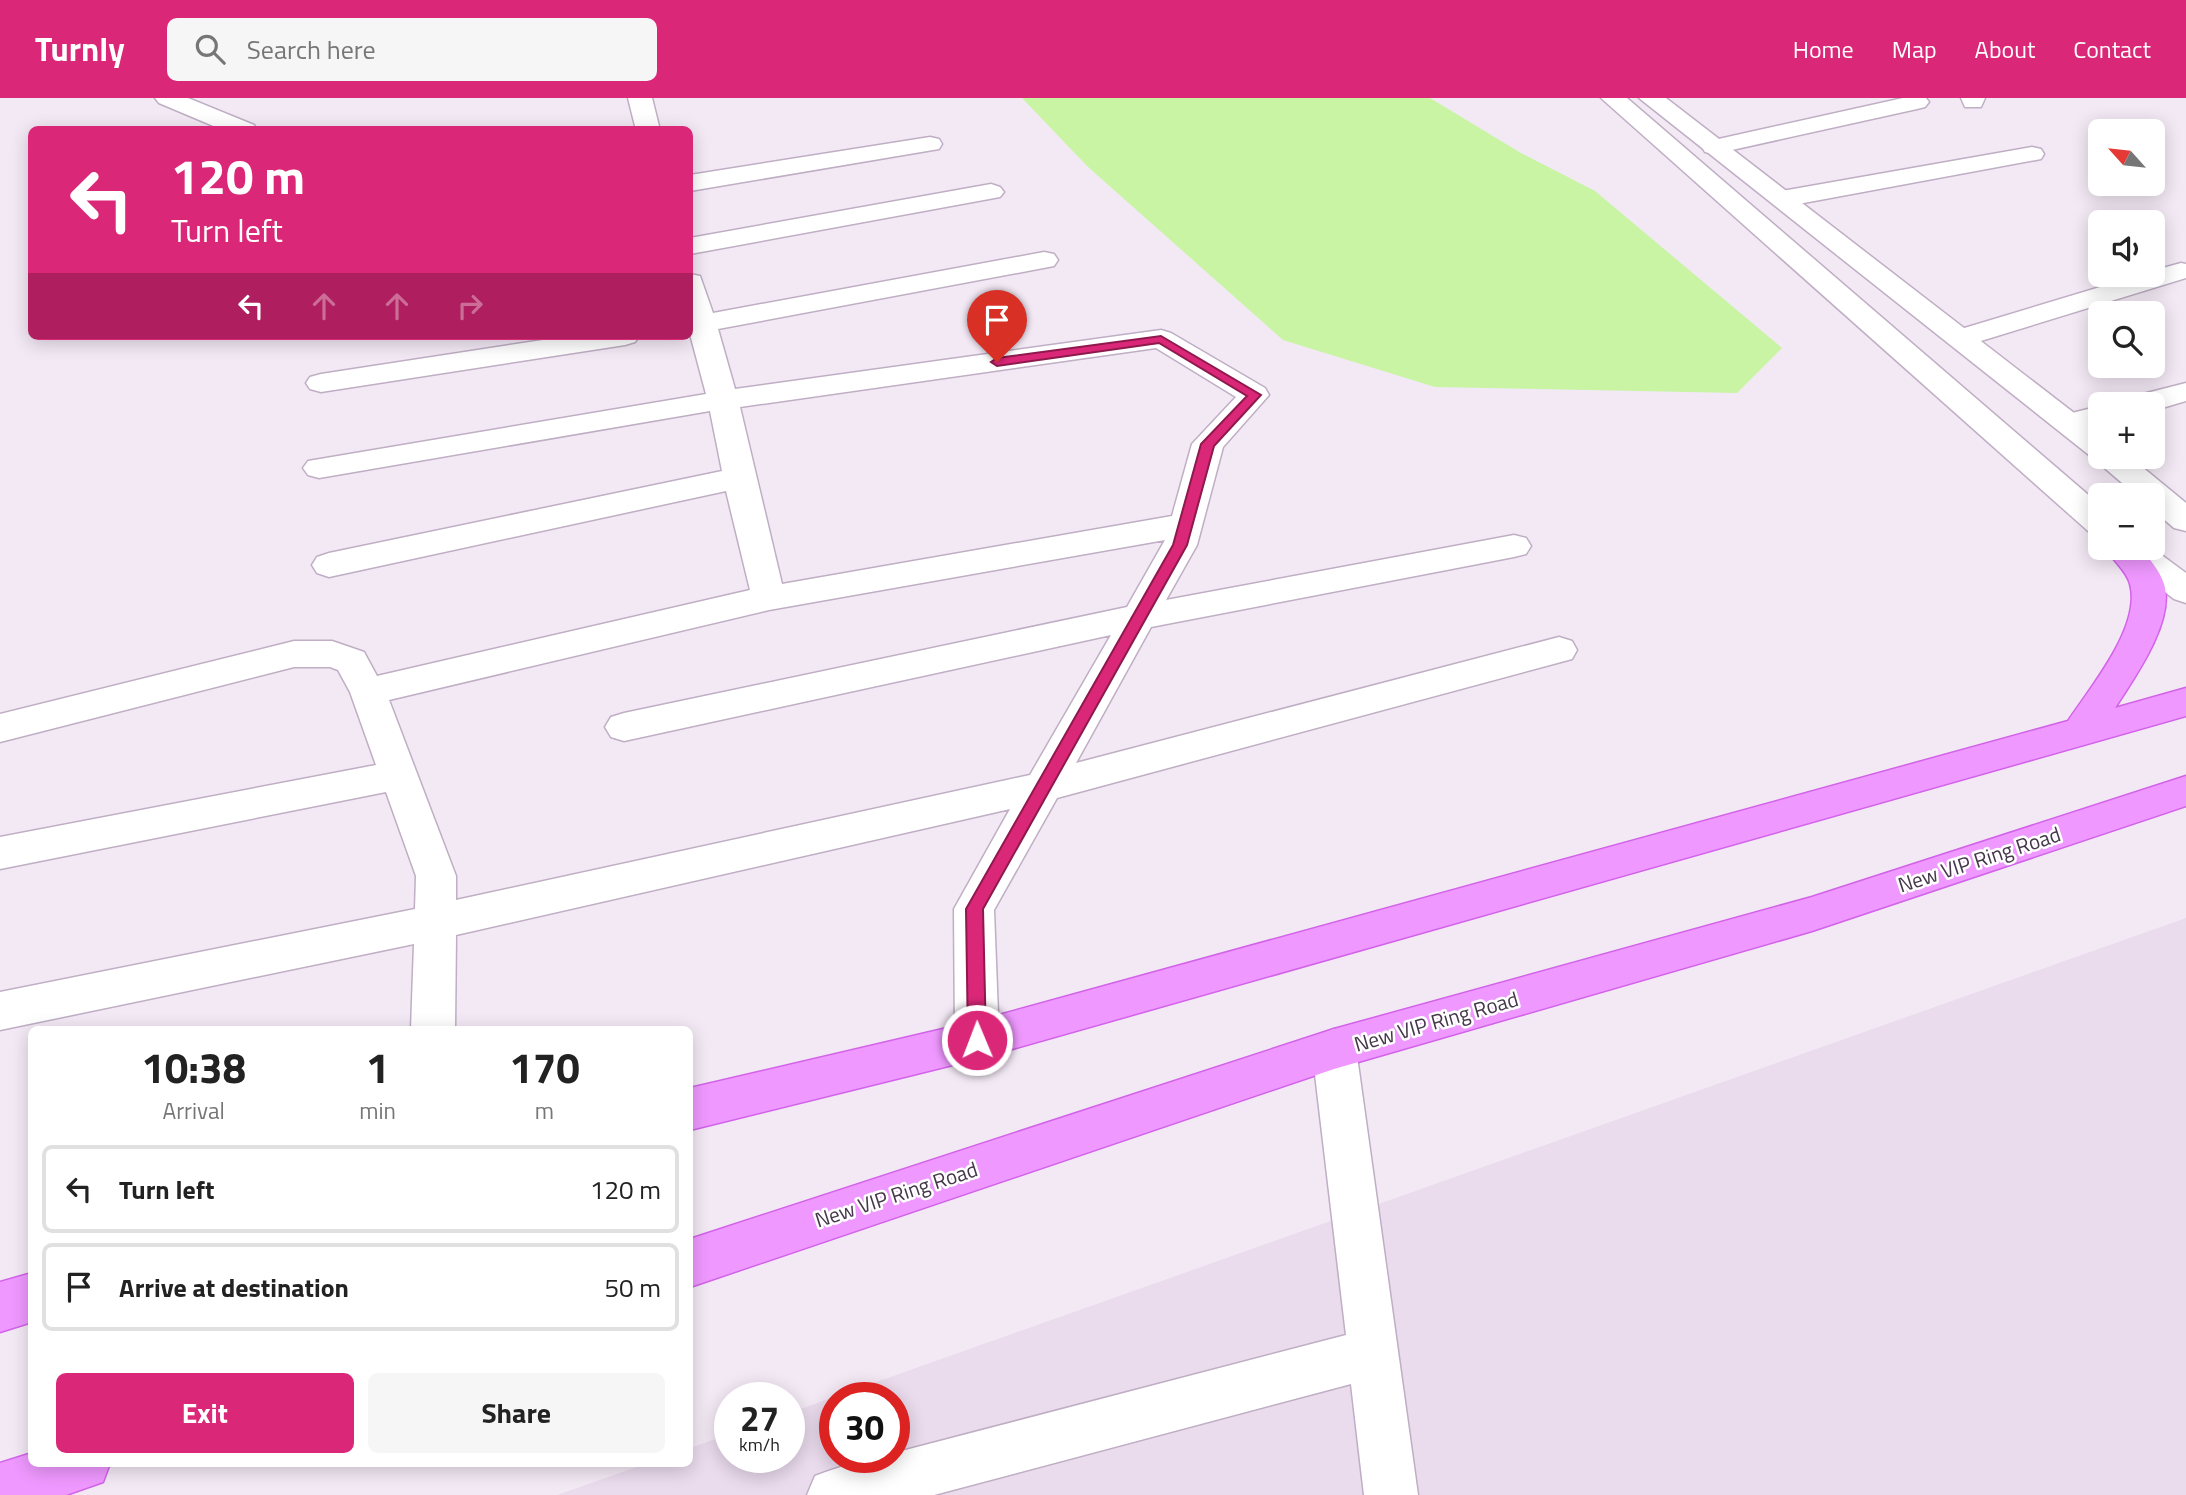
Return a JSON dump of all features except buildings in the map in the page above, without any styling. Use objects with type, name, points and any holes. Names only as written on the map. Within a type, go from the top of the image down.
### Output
[{"type":"main road","points":[[2080,732],[2140,635],[2150,606],[2148,583],[2131,560]]},
{"type":"main road","points":[[693,1108],[977,1040],[2186,702]]},
{"type":"main road","name":"New VIP Ring Road","points":[[693,1262],[1334,1049],[1812,914],[2186,791]]},
{"type":"main road","points":[[0,1307],[28,1298]]},
{"type":"main road","points":[[0,1490],[72,1467]]},
{"type":"street","points":[[167,98],[235,126]]},
{"type":"street","points":[[640,98],[647,126]]},
{"type":"street","points":[[1613,98],[2088,513]]},
{"type":"street","points":[[1651,98],[1961,338],[2086,419]]},
{"type":"street","points":[[1714,147],[1917,102]]},
{"type":"street","points":[[693,183],[930,144]]},
{"type":"street","points":[[1782,200],[2032,153]]},
{"type":"street","points":[[693,245],[991,192]]},
{"type":"street","points":[[696,325],[1044,260]]},
{"type":"street","points":[[1961,338],[2181,271]]},
{"type":"street","points":[[693,304],[696,325],[723,400],[769,598]]},
{"type":"street","points":[[319,468],[723,400],[1161,339],[1254,395],[1208,444],[1180,545],[974,909],[977,1040]]},
{"type":"street","points":[[321,383],[599,340]]},
{"type":"street","points":[[2165,398],[2186,392]]},
{"type":"street","points":[[2125,469],[2186,520]]},
{"type":"street","points":[[329,565],[739,478]]},
{"type":"street","points":[[368,692],[769,598],[1185,525]]},
{"type":"street","points":[[624,727],[1139,617],[1514,546]]},
{"type":"street","points":[[2145,560],[2186,592]]},
{"type":"street","points":[[0,1012],[435,922],[1042,788],[1559,650]]},
{"type":"street","points":[[0,728],[294,654],[332,654],[351,660],[368,692],[436,876],[433,1026]]},
{"type":"street","points":[[0,853],[399,775]]},
{"type":"street","points":[[1334,1049],[1391,1495]]},
{"type":"street","points":[[834,1495],[1372,1353]]},
{"type":"shaded area","points":[[1022,98],[1430,98],[1521,153],[1595,191],[1782,348],[1737,393],[1435,387],[1283,340],[1088,167]]},
{"type":"shaded area","points":[[2186,918],[2186,1495],[557,1495],[637,1467],[693,1467],[693,1447],[714,1440],[714,1473],[805,1473],[805,1407],[819,1402],[819,1473],[910,1473],[910,1382],[876,1382]]},
{"type":"route","points":[[977,1040],[974,909],[1180,545],[1208,444],[1254,395],[1161,339],[997,362]]}]
